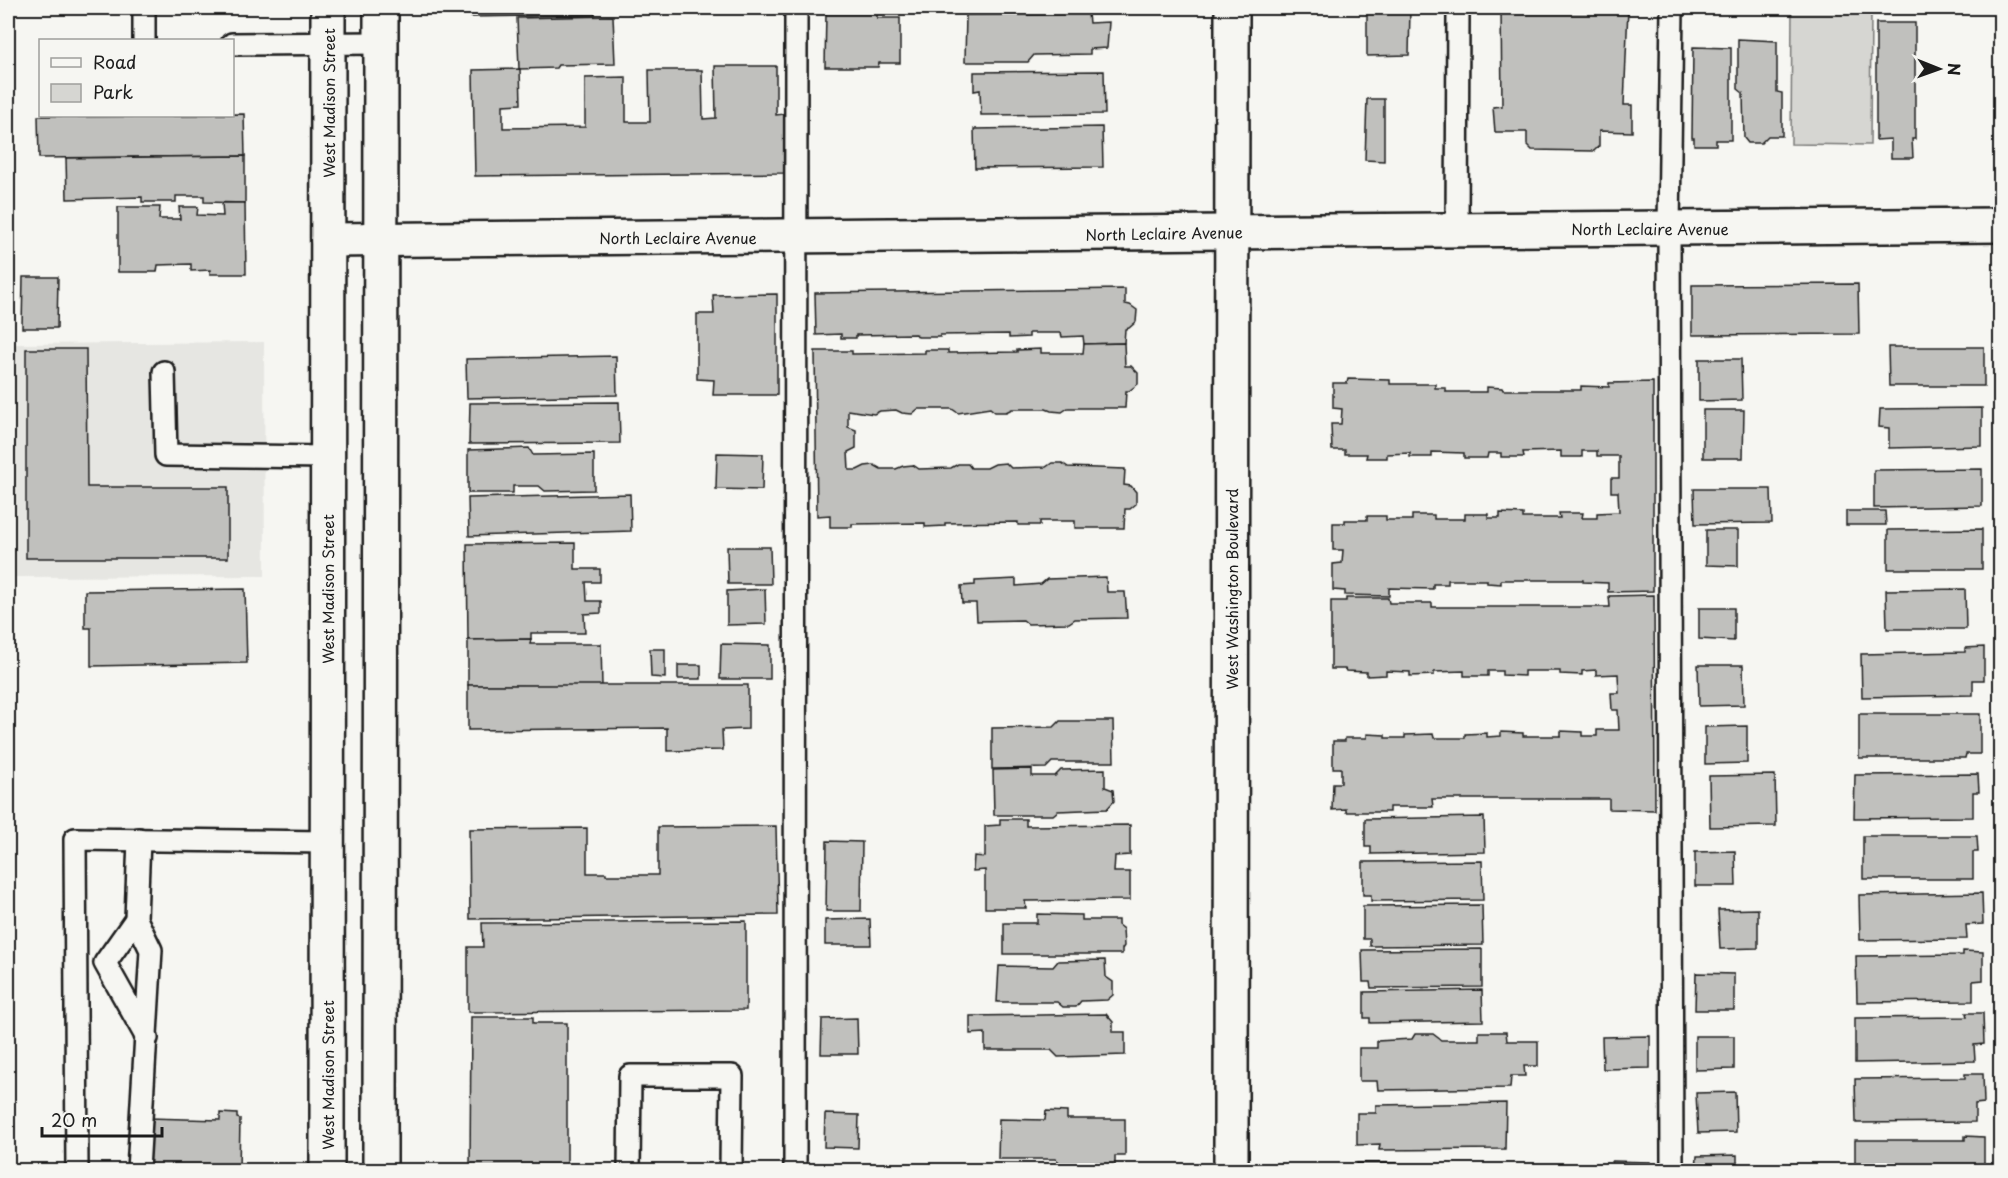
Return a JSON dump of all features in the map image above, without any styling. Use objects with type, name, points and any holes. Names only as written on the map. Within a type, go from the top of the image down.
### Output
[{"type":"street","name":"West Madison Street","points":[[327,1170],[328,8]]},
{"type":"street","points":[[380,1170],[381,8]]},
{"type":"street","name":"West Washington Boulevard","points":[[1231,1170],[1232,8]]},
{"type":"street","name":"North Leclaire Avenue","points":[[328,240],[2001,225]]},
{"type":"lane","points":[[144,8],[144,39]]},
{"type":"lane","points":[[795,1170],[796,8]]},
{"type":"lane","points":[[1458,8],[1458,230]]},
{"type":"lane","points":[[1671,1170],[1670,228],[1672,8]]},
{"type":"lane","points":[[234,44],[381,43]]},
{"type":"lane","points":[[164,372],[166,455],[327,457]]},
{"type":"lane","points":[[77,1170],[75,839],[327,842]]},
{"type":"lane","points":[[138,1170],[151,950],[136,919],[139,839]]},
{"type":"lane","points":[[136,919],[105,963],[147,1039]]},
{"type":"lane","points":[[629,1170],[630,1076],[732,1076],[731,1170]]},
{"type":"shaded area","points":[[264,342],[265,576],[15,577],[15,344]]},
{"type":"green space","points":[[1792,8],[1871,8],[1870,145],[1791,144]]},
{"type":"building","points":[[471,8],[595,8],[595,15],[471,17]]},
{"type":"building","points":[[1367,8],[1410,8],[1409,55],[1367,56]]},
{"type":"building","points":[[1501,8],[1628,8],[1624,105],[1632,105],[1632,132],[1599,131],[1599,146],[1594,151],[1532,150],[1527,145],[1527,132],[1495,132],[1493,107],[1502,106]]},
{"type":"building","points":[[826,13],[877,13],[877,18],[900,18],[900,63],[879,63],[878,67],[825,67]]},
{"type":"building","points":[[1088,14],[1089,23],[1109,22],[1107,48],[1090,49],[1090,54],[1034,55],[1028,62],[965,62],[966,15]]},
{"type":"building","points":[[613,16],[615,64],[558,65],[556,68],[519,69],[517,18]]},
{"type":"building","points":[[1876,23],[1915,23],[1913,158],[1891,158],[1891,139],[1876,140]]},
{"type":"building","points":[[1738,39],[1777,41],[1777,92],[1782,93],[1782,136],[1768,136],[1761,143],[1748,143],[1744,138],[1743,93],[1738,89]]},
{"type":"building","points":[[1693,47],[1731,48],[1731,140],[1716,140],[1716,145],[1694,145],[1694,138],[1692,138]]},
{"type":"building","points":[[715,66],[776,66],[776,115],[784,114],[785,173],[475,176],[473,70],[520,69],[521,104],[503,105],[503,128],[585,127],[585,78],[626,77],[626,122],[650,122],[649,70],[702,70],[703,119],[716,118]]},
{"type":"building","points":[[1104,71],[1105,114],[981,115],[980,90],[974,91],[974,72]]},
{"type":"building","points":[[1367,99],[1384,99],[1384,161],[1365,160]]},
{"type":"building","points":[[234,114],[244,114],[245,156],[39,158],[38,116],[234,117]]},
{"type":"building","points":[[1102,127],[1103,167],[975,168],[974,129]]},
{"type":"building","points":[[245,156],[245,203],[204,202],[204,196],[176,196],[176,202],[142,202],[142,197],[67,199],[66,158]]},
{"type":"building","points":[[222,203],[245,203],[246,274],[210,274],[210,270],[191,271],[191,264],[158,265],[157,272],[118,272],[118,207],[160,207],[159,219],[180,219],[179,207],[198,207],[197,215],[223,216]]},
{"type":"building","points":[[23,277],[58,277],[57,328],[22,328]]},
{"type":"building","points":[[1858,284],[1859,334],[1692,335],[1692,285]]},
{"type":"building","points":[[1125,289],[1125,304],[1137,310],[1136,322],[1125,329],[1124,343],[1084,344],[1083,336],[1062,337],[1061,333],[1029,333],[1029,337],[1009,338],[1009,334],[940,335],[940,337],[918,337],[916,334],[856,335],[856,338],[841,338],[841,334],[816,335],[815,293]]},
{"type":"building","points":[[777,294],[777,395],[713,395],[714,380],[697,379],[697,314],[714,314],[713,295]]},
{"type":"building","points":[[1124,343],[1125,366],[1131,366],[1138,373],[1138,384],[1126,391],[1125,408],[1068,408],[1062,412],[1046,409],[1012,409],[1006,412],[995,412],[990,408],[958,413],[952,409],[918,409],[912,414],[896,410],[880,411],[874,414],[848,410],[848,427],[856,430],[856,448],[848,452],[849,470],[874,465],[881,469],[896,469],[913,465],[919,469],[951,468],[958,464],[968,464],[971,468],[987,468],[995,464],[1006,463],[1011,468],[1046,467],[1052,463],[1062,463],[1068,467],[1125,469],[1124,485],[1131,486],[1136,492],[1136,504],[1130,509],[1125,509],[1124,528],[1075,528],[1075,521],[1040,521],[1040,525],[1018,525],[1018,522],[945,523],[945,526],[925,527],[925,523],[852,524],[852,527],[830,527],[830,515],[817,516],[815,351],[852,351],[852,354],[925,353],[925,350],[948,350],[948,353],[1017,352],[1017,350],[1041,349],[1041,353],[1083,353],[1084,344]]},
{"type":"building","points":[[1888,347],[1984,347],[1984,386],[1889,386]]},
{"type":"building","points":[[26,349],[86,349],[87,487],[228,487],[228,558],[26,558]]},
{"type":"building","points":[[616,356],[617,395],[467,398],[466,359]]},
{"type":"building","points":[[1699,359],[1741,359],[1742,400],[1699,401]]},
{"type":"building","points":[[1348,379],[1390,380],[1390,384],[1435,384],[1435,388],[1446,388],[1446,392],[1487,392],[1487,387],[1503,390],[1581,390],[1581,386],[1609,387],[1609,383],[1653,382],[1653,591],[1608,592],[1608,583],[1583,582],[1583,580],[1501,580],[1501,584],[1487,583],[1487,580],[1448,580],[1448,584],[1433,584],[1433,589],[1389,588],[1389,596],[1345,595],[1345,591],[1333,590],[1333,564],[1342,563],[1343,550],[1333,550],[1333,523],[1345,523],[1345,520],[1367,520],[1367,516],[1386,516],[1386,520],[1412,520],[1412,515],[1434,515],[1434,519],[1465,519],[1465,514],[1488,514],[1488,518],[1500,518],[1500,513],[1523,514],[1523,518],[1560,518],[1559,513],[1583,513],[1582,518],[1597,518],[1597,513],[1619,512],[1618,492],[1611,492],[1611,478],[1619,478],[1619,456],[1597,456],[1597,451],[1582,451],[1582,457],[1561,457],[1561,451],[1523,452],[1524,457],[1501,457],[1501,453],[1488,453],[1487,458],[1464,458],[1464,453],[1432,452],[1432,457],[1410,457],[1410,453],[1387,454],[1387,458],[1366,458],[1367,454],[1345,454],[1345,450],[1332,450],[1331,424],[1341,424],[1342,409],[1333,408],[1333,383],[1347,383]]},
{"type":"building","points":[[619,402],[620,443],[469,444],[470,403]]},
{"type":"building","points":[[1982,408],[1982,446],[1889,448],[1889,428],[1879,427],[1880,409]]},
{"type":"building","points":[[1703,410],[1744,410],[1743,458],[1703,458]]},
{"type":"building","points":[[529,448],[533,455],[594,454],[594,490],[545,491],[539,486],[513,486],[513,493],[468,493],[468,450]]},
{"type":"building","points":[[717,453],[763,454],[762,490],[716,489]]},
{"type":"building","points":[[1982,469],[1982,506],[1874,508],[1874,470]]},
{"type":"building","points":[[1694,489],[1771,489],[1772,523],[1695,524]]},
{"type":"building","points":[[630,494],[631,531],[469,536],[468,498]]},
{"type":"building","points":[[1846,511],[1885,511],[1886,525],[1846,525]]},
{"type":"building","points":[[1982,529],[1982,569],[1888,569],[1888,530]]},
{"type":"building","points":[[1706,530],[1738,530],[1738,566],[1706,565]]},
{"type":"building","points":[[575,543],[575,569],[600,569],[600,582],[586,582],[587,601],[601,601],[601,613],[584,614],[585,633],[531,633],[531,639],[468,640],[467,544]]},
{"type":"building","points":[[727,547],[770,547],[771,584],[728,584]]},
{"type":"building","points":[[1106,577],[1107,592],[1125,592],[1127,618],[1075,619],[1069,623],[1028,624],[1023,620],[977,621],[976,603],[962,603],[961,586],[975,585],[975,581],[1016,579],[1016,586],[1041,584],[1047,579]]},
{"type":"building","points":[[245,589],[247,663],[91,666],[91,628],[85,628],[85,591]]},
{"type":"building","points":[[765,589],[766,624],[727,625],[727,591]]},
{"type":"building","points":[[1965,589],[1966,629],[1887,629],[1886,590]]},
{"type":"building","points":[[1654,595],[1655,810],[1609,809],[1609,799],[1432,799],[1433,807],[1389,807],[1389,812],[1332,810],[1333,783],[1341,783],[1341,768],[1333,768],[1333,741],[1345,741],[1345,738],[1367,738],[1367,734],[1385,735],[1385,738],[1433,734],[1434,738],[1465,738],[1465,734],[1487,733],[1487,737],[1501,736],[1501,732],[1523,733],[1523,736],[1561,736],[1561,731],[1582,732],[1582,736],[1597,736],[1597,730],[1619,730],[1618,710],[1612,710],[1611,693],[1619,693],[1618,674],[1596,675],[1596,670],[1582,671],[1582,675],[1560,674],[1560,671],[1524,671],[1524,676],[1502,675],[1502,671],[1488,671],[1488,676],[1464,676],[1464,671],[1410,676],[1410,672],[1386,671],[1386,675],[1367,676],[1367,672],[1331,669],[1331,601],[1346,601],[1346,598],[1388,598],[1389,603],[1432,603],[1432,607],[1610,607],[1609,596]]},
{"type":"building","points":[[1699,608],[1734,608],[1734,641],[1699,639]]},
{"type":"building","points":[[531,639],[530,644],[601,644],[602,686],[468,685],[468,640]]},
{"type":"building","points":[[721,644],[770,645],[770,679],[720,679]]},
{"type":"building","points":[[1984,647],[1984,680],[1973,680],[1973,695],[1862,697],[1861,654],[1965,652],[1965,648]]},
{"type":"building","points":[[650,649],[665,649],[665,678],[651,677]]},
{"type":"building","points":[[678,665],[701,665],[701,679],[678,679]]},
{"type":"building","points":[[1698,665],[1743,665],[1744,705],[1699,706]]},
{"type":"building","points":[[468,685],[748,685],[748,729],[722,730],[723,750],[667,751],[667,728],[468,730]]},
{"type":"building","points":[[1859,714],[1980,714],[1980,754],[1966,754],[1965,758],[1859,758]]},
{"type":"building","points":[[1060,721],[1113,721],[1114,762],[1052,762],[1046,768],[992,769],[992,728],[1054,727]]},
{"type":"building","points":[[1747,726],[1747,763],[1705,764],[1705,727]]},
{"type":"building","points":[[1032,769],[1032,776],[1055,776],[1061,770],[1105,769],[1105,787],[1113,790],[1114,801],[1107,809],[1058,811],[1053,815],[994,815],[993,770]]},
{"type":"building","points":[[1978,774],[1979,792],[1973,792],[1973,817],[1854,818],[1855,775]]},
{"type":"building","points":[[1775,775],[1776,826],[1710,827],[1709,776]]},
{"type":"building","points":[[1484,817],[1485,852],[1371,854],[1371,847],[1365,847],[1365,819]]},
{"type":"building","points":[[1000,819],[1026,819],[1026,826],[1130,825],[1130,855],[1115,856],[1114,872],[1130,872],[1130,900],[1025,901],[1026,908],[985,908],[985,870],[973,871],[974,856],[985,857],[985,826],[1000,825]]},
{"type":"building","points":[[776,826],[778,915],[470,919],[469,829],[587,828],[587,873],[658,875],[658,827]]},
{"type":"building","points":[[1863,836],[1977,836],[1978,852],[1973,852],[1973,879],[1863,879]]},
{"type":"building","points":[[827,841],[862,842],[861,911],[826,911]]},
{"type":"building","points":[[1735,851],[1736,886],[1695,886],[1695,852]]},
{"type":"building","points":[[1482,861],[1483,900],[1371,901],[1371,895],[1363,895],[1363,862]]},
{"type":"building","points":[[1982,893],[1983,924],[1966,925],[1967,939],[1860,940],[1859,895]]},
{"type":"building","points":[[1482,905],[1483,945],[1370,946],[1370,939],[1363,939],[1363,906]]},
{"type":"building","points":[[1758,909],[1758,948],[1720,949],[1718,910]]},
{"type":"building","points":[[1037,914],[1082,915],[1082,920],[1118,920],[1118,925],[1123,929],[1122,954],[1004,954],[1004,923],[1037,923]]},
{"type":"building","points":[[870,919],[871,945],[825,945],[825,920]]},
{"type":"building","points":[[746,921],[746,1010],[468,1012],[468,947],[483,947],[482,923]]},
{"type":"building","points":[[1482,949],[1482,987],[1371,988],[1370,982],[1363,982],[1362,950]]},
{"type":"building","points":[[1963,951],[1983,952],[1983,980],[1973,981],[1973,1001],[1857,1002],[1856,956],[1963,955]]},
{"type":"building","points":[[1105,960],[1106,977],[1113,982],[1113,995],[1107,1000],[1081,1001],[1076,1007],[1063,1007],[1057,1002],[997,1002],[999,966],[1053,967],[1058,961]]},
{"type":"building","points":[[1696,973],[1734,974],[1734,1010],[1695,1010]]},
{"type":"building","points":[[1482,990],[1483,1021],[1370,1023],[1370,1018],[1364,1018],[1364,992]]},
{"type":"building","points":[[1966,1013],[1983,1013],[1984,1044],[1974,1045],[1975,1061],[1855,1063],[1855,1018],[1967,1017]]},
{"type":"building","points":[[1106,1014],[1113,1022],[1113,1032],[1125,1032],[1125,1055],[1058,1057],[1051,1050],[985,1050],[985,1033],[970,1034],[970,1016]]},
{"type":"building","points":[[471,1017],[533,1017],[533,1023],[567,1023],[567,1170],[470,1170]]},
{"type":"building","points":[[857,1018],[858,1054],[821,1054],[822,1019]]},
{"type":"building","points":[[1479,1032],[1506,1032],[1507,1041],[1538,1041],[1538,1066],[1524,1066],[1525,1076],[1511,1076],[1510,1088],[1378,1090],[1377,1081],[1359,1081],[1359,1048],[1377,1048],[1377,1041],[1412,1039],[1415,1034],[1433,1034],[1441,1040],[1479,1040]]},
{"type":"building","points":[[1650,1036],[1650,1068],[1603,1069],[1602,1037]]},
{"type":"building","points":[[1695,1036],[1734,1036],[1734,1069],[1695,1070]]},
{"type":"building","points":[[1965,1074],[1983,1074],[1984,1103],[1975,1104],[1975,1122],[1856,1123],[1855,1079],[1965,1078]]},
{"type":"building","points":[[1735,1092],[1736,1132],[1698,1133],[1696,1093]]},
{"type":"building","points":[[1506,1103],[1505,1149],[1379,1150],[1380,1144],[1357,1145],[1357,1113],[1376,1113],[1376,1105]]},
{"type":"building","points":[[1046,1111],[1067,1112],[1067,1119],[1125,1119],[1125,1156],[1115,1156],[1115,1165],[1062,1165],[1056,1159],[998,1159],[999,1119],[1045,1120]]},
{"type":"building","points":[[220,1113],[237,1114],[237,1118],[240,1119],[239,1170],[148,1170],[149,1118],[220,1120]]},
{"type":"building","points":[[825,1114],[859,1115],[858,1148],[824,1147]]},
{"type":"building","points":[[1965,1136],[1984,1137],[1984,1165],[1973,1166],[1973,1170],[1855,1170],[1855,1140],[1965,1140]]},
{"type":"building","points":[[1737,1155],[1737,1170],[1696,1170],[1697,1156]]},
{"type":"building","points":[[1612,1161],[1650,1162],[1650,1170],[1612,1170]]},
{"type":"building","points":[[1357,1163],[1397,1163],[1398,1169],[1469,1168],[1469,1170],[1357,1170]]},
{"type":"building","points":[[1111,1167],[1114,1170],[1055,1170],[1057,1168]]}]
